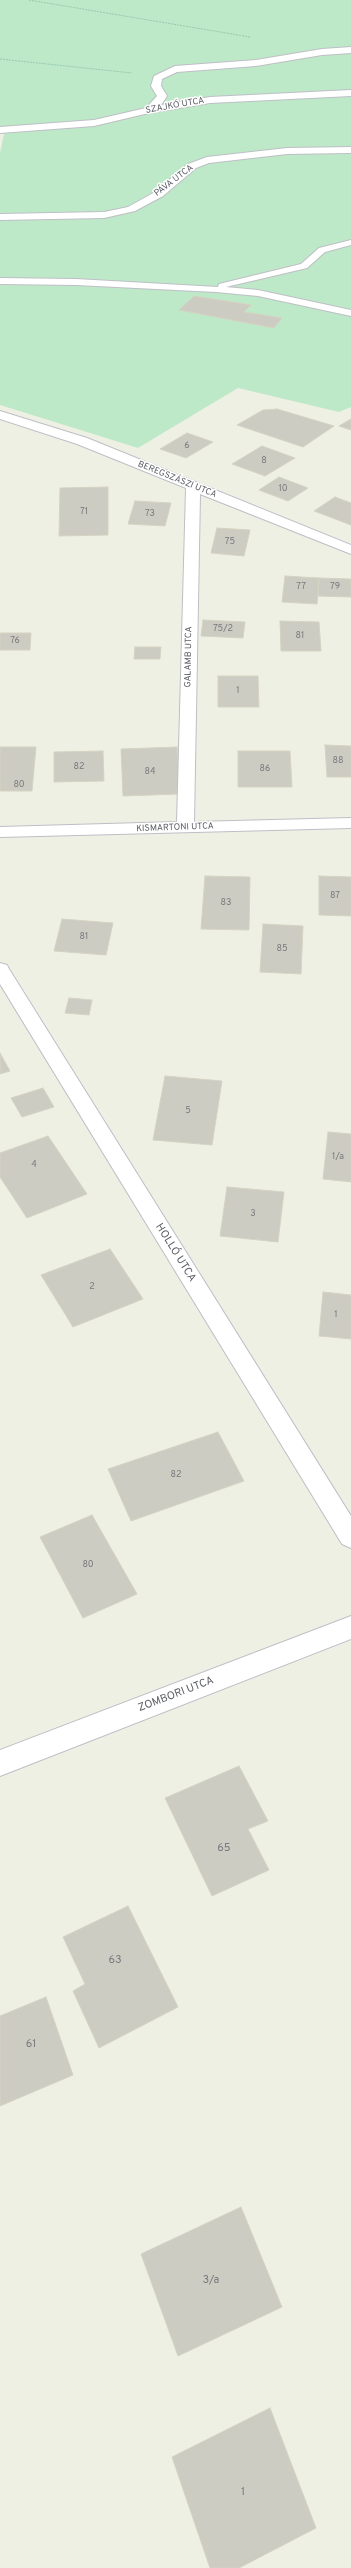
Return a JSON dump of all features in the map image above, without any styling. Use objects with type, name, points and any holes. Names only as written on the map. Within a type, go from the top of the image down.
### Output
[{"type":"street","points":[[149,110],[160,101],[162,96],[156,86],[157,78],[175,69],[197,66],[256,63],[322,52],[351,50]]},
{"type":"street","name":"SZAJKÓ UTCA","points":[[0,130],[94,123],[149,110],[243,97],[351,93]]},
{"type":"street","name":"PÁVA UTCA","points":[[0,218],[104,215],[131,209],[159,194],[192,166],[207,160],[287,151],[351,150]]},
{"type":"street","name":"BEREGSZÁSZI UTCA","points":[[0,415],[82,441],[351,550]]},
{"type":"street","name":"GALAMB UTCA","points":[[185,827],[193,486]]},
{"type":"street","name":"KISMARTONI UTCA","points":[[0,832],[351,823]]},
{"type":"street","name":"HOLLÓ UTCA","points":[[0,969],[351,1537]]},
{"type":"street","name":"ZOMBORI UTCA","points":[[0,1763],[351,1627]]},
{"type":"lane","points":[[216,289],[224,284],[304,266],[322,250],[351,242]]},
{"type":"lane","points":[[0,281],[99,283],[216,289],[258,294],[351,313]]},
{"type":"path","points":[[29,0],[254,38]]},
{"type":"path","points":[[0,59],[157,78]]},
{"type":"green space","points":[[0,0],[351,0],[351,407],[339,412],[238,388],[138,448],[0,405],[0,153],[5,129],[0,129]]},
{"type":"building","points":[[194,296],[251,305],[244,312],[282,318],[274,328],[179,310]]},
{"type":"building","points":[[277,409],[334,426],[303,447],[237,425],[263,410]]},
{"type":"building","points":[[351,419],[351,430],[339,426]]},
{"type":"building","points":[[187,433],[213,442],[186,458],[160,449]]},
{"type":"building","points":[[262,446],[295,458],[265,476],[232,464]]},
{"type":"building","points":[[279,477],[308,488],[288,501],[259,490]]},
{"type":"building","points":[[108,487],[108,535],[59,536],[60,488]]},
{"type":"building","points":[[335,497],[351,503],[351,525],[314,511]]},
{"type":"building","points":[[135,501],[171,503],[165,526],[128,524]]},
{"type":"building","points":[[217,528],[250,530],[244,556],[211,553]]},
{"type":"building","points":[[285,576],[319,578],[317,604],[282,602]]},
{"type":"building","points":[[319,578],[351,579],[351,597],[318,596]]},
{"type":"building","points":[[203,620],[245,622],[243,638],[201,636]]},
{"type":"building","points":[[280,621],[319,622],[321,651],[281,651]]},
{"type":"building","points":[[0,633],[31,633],[30,650],[0,650]]},
{"type":"building","points":[[135,647],[161,647],[160,659],[134,659]]},
{"type":"building","points":[[218,676],[258,676],[259,707],[218,707]]},
{"type":"building","points":[[325,745],[351,746],[351,777],[327,777]]},
{"type":"building","points":[[0,747],[36,747],[32,791],[0,791]]},
{"type":"building","points":[[177,747],[180,794],[123,796],[121,749]]},
{"type":"building","points":[[103,751],[104,781],[54,782],[54,752]]},
{"type":"building","points":[[238,751],[290,751],[292,787],[238,787]]},
{"type":"building","points":[[205,876],[250,877],[249,930],[201,929]]},
{"type":"building","points":[[319,876],[351,877],[351,916],[319,915]]},
{"type":"building","points":[[62,919],[113,923],[106,955],[54,951]]},
{"type":"building","points":[[263,924],[303,926],[301,974],[260,972]]},
{"type":"building","points":[[69,998],[92,1000],[89,1015],[65,1013]]},
{"type":"building","points":[[0,1053],[10,1071],[0,1074]]},
{"type":"building","points":[[165,1076],[222,1081],[212,1145],[153,1140]]},
{"type":"building","points":[[43,1088],[54,1107],[22,1117],[11,1098]]},
{"type":"building","points":[[328,1132],[351,1134],[351,1182],[323,1179]]},
{"type":"building","points":[[48,1136],[87,1194],[27,1218],[0,1177],[0,1153]]},
{"type":"building","points":[[227,1187],[284,1192],[278,1242],[220,1236]]},
{"type":"building","points":[[110,1249],[143,1299],[73,1327],[41,1275]]},
{"type":"building","points":[[323,1292],[351,1295],[351,1339],[319,1336]]},
{"type":"building","points":[[218,1432],[244,1481],[131,1521],[108,1469]]},
{"type":"building","points":[[92,1515],[137,1594],[83,1618],[40,1537]]},
{"type":"building","points":[[239,1766],[268,1821],[248,1829],[269,1870],[212,1896],[165,1798]]},
{"type":"building","points":[[128,1906],[178,2007],[99,2048],[73,1991],[85,1984],[63,1937]]},
{"type":"building","points":[[46,1997],[73,2075],[0,2106],[0,2016]]},
{"type":"building","points":[[241,2207],[282,2307],[178,2356],[141,2254]]},
{"type":"building","points":[[270,2408],[316,2528],[239,2568],[210,2568],[172,2457]]}]
